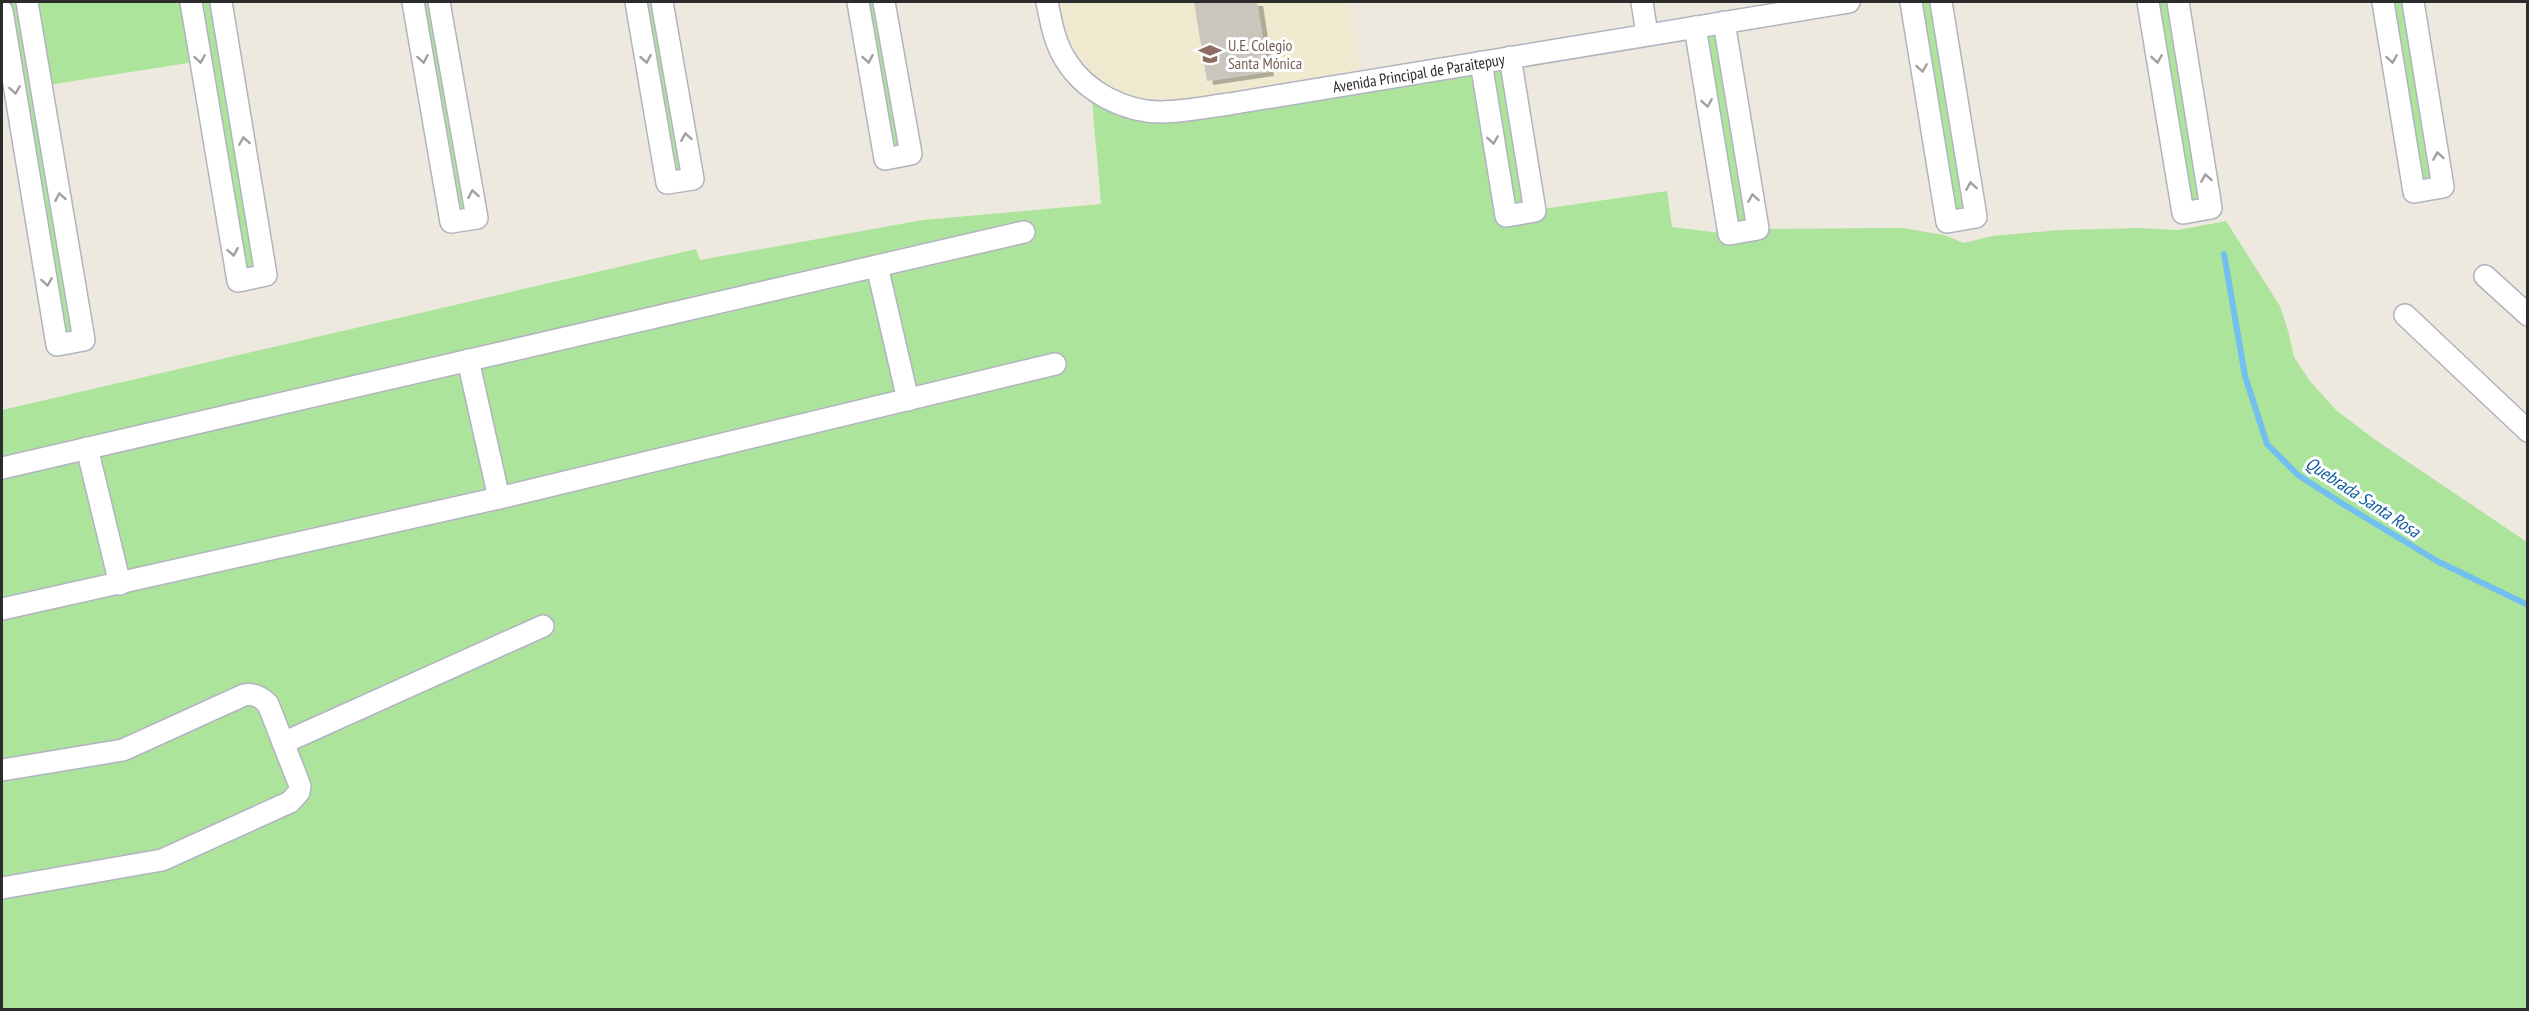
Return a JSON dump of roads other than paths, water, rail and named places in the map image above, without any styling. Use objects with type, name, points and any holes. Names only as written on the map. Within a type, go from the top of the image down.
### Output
[{"type":"street","points":[[2,11],[57,345],[84,340],[27,2]]},
{"type":"street","points":[[191,2],[238,281],[266,275],[221,2]]},
{"type":"street","points":[[413,2],[451,222],[477,218],[439,2]]},
{"type":"street","points":[[636,2],[667,183],[693,179],[662,2]]},
{"type":"street","points":[[858,2],[885,159],[911,154],[884,2]]},
{"type":"street","name":"Avenida Principal de Paraitepuy","points":[[1047,2],[1059,46],[1066,62],[1077,75],[1105,97],[1141,110],[1159,112],[1198,108],[1850,2]]},
{"type":"street","points":[[1642,2],[1647,34]]},
{"type":"street","points":[[1911,2],[1947,222],[1976,217],[1941,2]]},
{"type":"street","points":[[2148,2],[2182,213],[2211,208],[2178,2]]},
{"type":"street","points":[[2383,2],[2414,192],[2443,187],[2413,2]]},
{"type":"street","points":[[1695,27],[1729,234],[1758,229],[1724,22]]},
{"type":"street","points":[[1481,62],[1506,216],[1535,211],[1510,57]]},
{"type":"street","points":[[2,468],[1024,232]]},
{"type":"street","points":[[877,266],[908,400]]},
{"type":"street","points":[[2485,276],[2528,315]]},
{"type":"street","points":[[2405,315],[2528,431]]},
{"type":"street","points":[[468,360],[499,498]]},
{"type":"street","points":[[2,609],[499,498],[1055,364]]},
{"type":"street","points":[[87,448],[120,584]]},
{"type":"street","points":[[283,743],[543,626]]},
{"type":"street","points":[[2,770],[123,750],[251,694],[258,696],[268,704],[300,786],[299,792],[290,802],[162,860],[117,870],[2,888]]},
{"type":"waterway","name":"Quebrada Santa Rosa","points":[[2224,254],[2245,376],[2267,444],[2298,475],[2343,504],[2437,561],[2528,605]]},
{"type":"place","name":"U.E. Colegio Santa Mónica","points":[[1210,54]]}]
